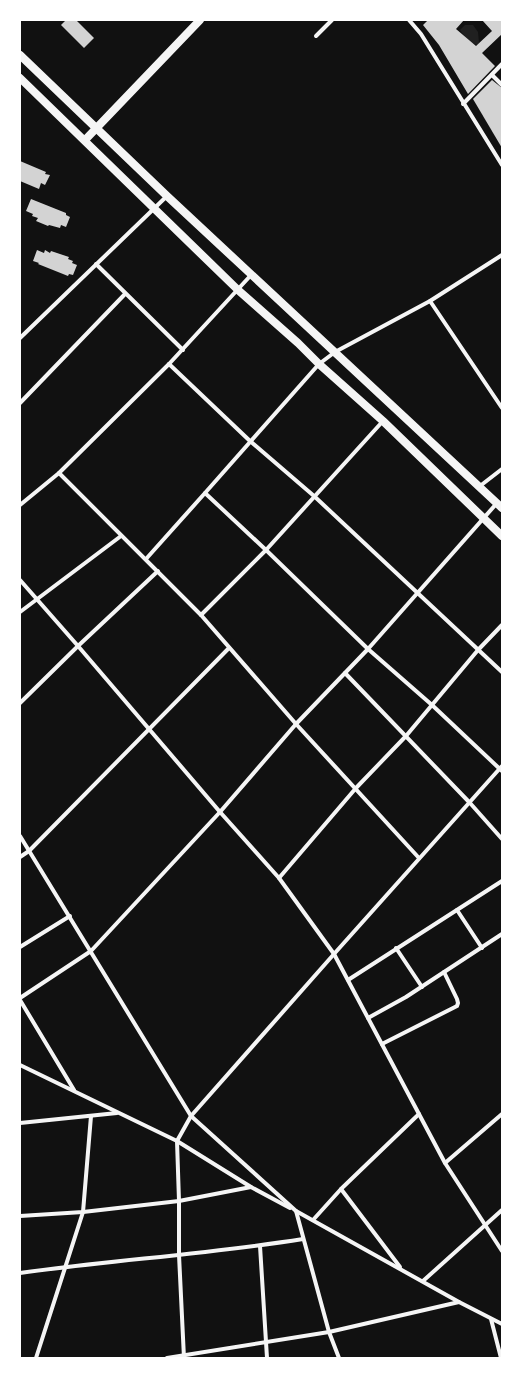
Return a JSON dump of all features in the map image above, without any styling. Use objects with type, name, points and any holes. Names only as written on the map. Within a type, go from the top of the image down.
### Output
[{"type":"main road","points":[[85,140],[200,20]]},
{"type":"main road","points":[[20,55],[97,127],[167,196],[499,505]]},
{"type":"main road","points":[[20,78],[238,290],[383,421],[502,536]]},
{"type":"street","points":[[316,36],[332,20]]},
{"type":"street","points":[[409,20],[421,34],[502,165]]},
{"type":"street","points":[[463,104],[502,64]]},
{"type":"street","points":[[492,75],[502,85]]},
{"type":"street","points":[[20,338],[167,196]]},
{"type":"street","points":[[146,559],[319,364],[335,352],[430,301],[502,255]]},
{"type":"street","points":[[96,264],[183,350]]},
{"type":"street","points":[[20,505],[59,473],[169,364],[252,274]]},
{"type":"street","points":[[20,403],[125,294]]},
{"type":"street","points":[[430,301],[502,408]]},
{"type":"street","points":[[169,364],[250,441],[314,496],[502,672]]},
{"type":"street","points":[[201,615],[266,550],[383,421]]},
{"type":"street","points":[[480,486],[502,469]]},
{"type":"street","points":[[59,473],[201,615],[296,724],[419,858]]},
{"type":"street","points":[[184,1357],[179,1255],[177,1142],[192,1116],[419,858],[501,768],[368,648],[205,493]]},
{"type":"street","points":[[74,1091],[20,999],[91,951],[220,812],[296,724],[368,648],[483,519],[499,505]]},
{"type":"street","points":[[20,612],[38,600],[121,536]]},
{"type":"street","points":[[20,703],[158,571]]},
{"type":"street","points":[[20,580],[220,812],[279,878],[334,954],[445,1163],[502,1251]]},
{"type":"street","points":[[279,878],[356,788],[406,736],[478,650],[502,625]]},
{"type":"street","points":[[20,857],[29,851],[229,648]]},
{"type":"street","points":[[345,673],[470,803],[502,839]]},
{"type":"street","points":[[20,836],[192,1116],[296,1211],[330,1332],[339,1358]]},
{"type":"street","points":[[348,980],[502,881]]},
{"type":"street","points":[[457,910],[482,948]]},
{"type":"street","points":[[20,947],[70,916]]},
{"type":"street","points":[[368,1018],[406,998],[502,934]]},
{"type":"street","points":[[396,948],[422,987]]},
{"type":"street","points":[[382,1044],[457,1006],[457,998],[444,972]]},
{"type":"street","points":[[20,1065],[177,1142],[251,1187],[459,1302],[502,1324]]},
{"type":"street","points":[[20,1123],[117,1112]]},
{"type":"street","points":[[313,1220],[341,1189],[419,1114]]},
{"type":"street","points":[[445,1163],[502,1114]]},
{"type":"street","points":[[36,1358],[83,1212],[91,1116]]},
{"type":"street","points":[[20,1216],[83,1212],[179,1200],[251,1187]]},
{"type":"street","points":[[341,1189],[401,1269]]},
{"type":"street","points":[[423,1281],[502,1210]]},
{"type":"street","points":[[20,1273],[260,1246],[303,1239]]},
{"type":"street","points":[[260,1246],[267,1358]]},
{"type":"street","points":[[167,1358],[184,1357],[330,1332],[459,1302]]},
{"type":"street","points":[[491,1319],[501,1358]]},
{"type":"shaded area","points":[[465,25],[473,25],[478,32],[479,43],[477,45],[467,39],[460,30]]},
{"type":"building","points":[[66,20],[76,20],[94,38],[84,48],[61,25]]},
{"type":"building","points":[[428,20],[464,20],[456,29],[476,46],[492,31],[482,20],[502,20],[502,34],[482,53],[495,66],[468,94],[439,45],[423,25]]},
{"type":"building","points":[[492,80],[502,88],[502,148],[473,99]]},
{"type":"building","points":[[20,161],[46,172],[45,174],[50,175],[45,185],[41,183],[39,189],[20,181]]},
{"type":"building","points":[[31,199],[66,213],[66,215],[70,217],[66,227],[61,225],[60,228],[48,226],[36,221],[38,218],[32,216],[33,214],[26,211]]},
{"type":"building","points":[[37,250],[44,253],[45,250],[50,253],[51,251],[69,257],[68,259],[73,261],[72,263],[77,265],[73,275],[69,274],[68,276],[33,261]]}]
